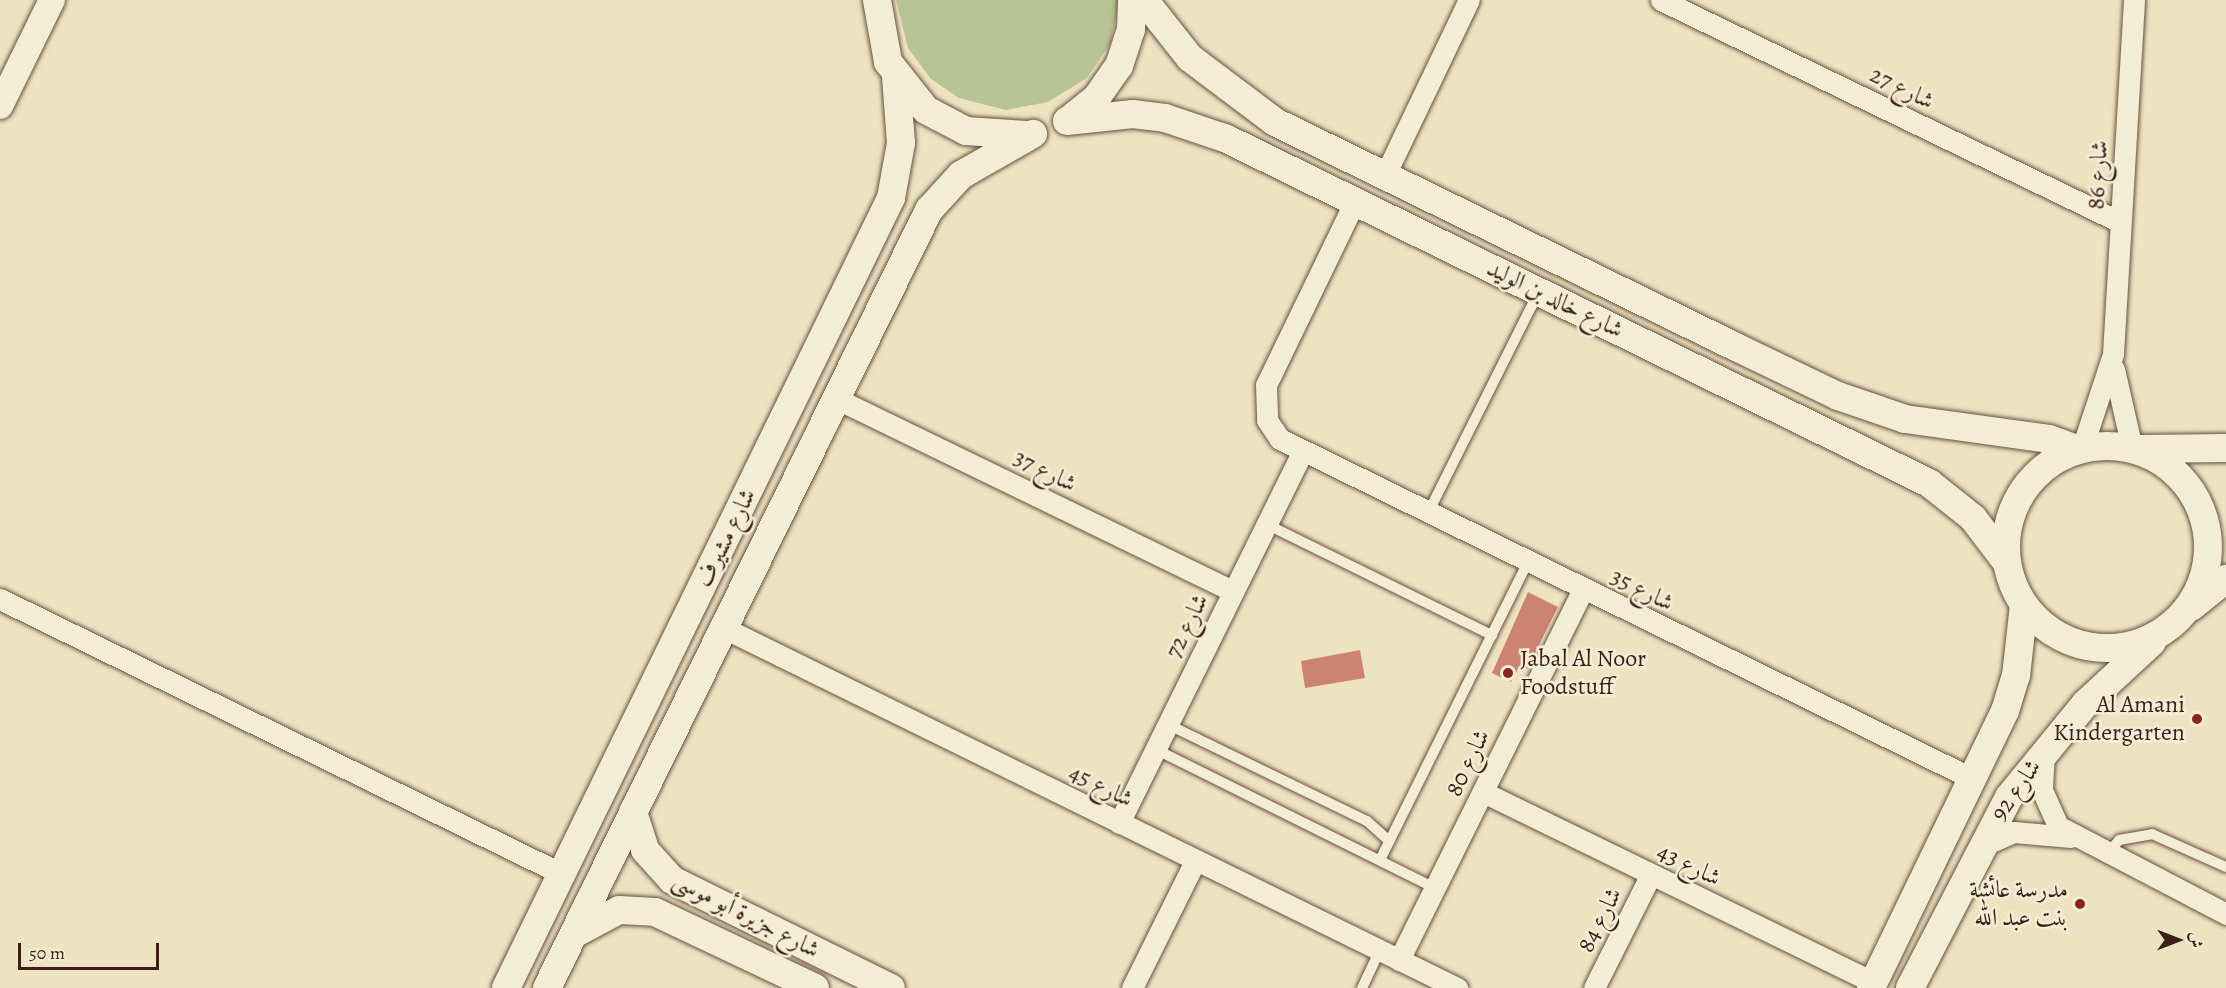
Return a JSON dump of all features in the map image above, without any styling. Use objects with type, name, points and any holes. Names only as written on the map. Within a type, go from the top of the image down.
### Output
[{"type":"main road","points":[[863,0],[896,76],[926,110],[966,131],[1033,134],[1067,121],[1097,97],[1119,66],[1131,30],[1132,0]]},
{"type":"main road","points":[[877,0],[878,32]]},
{"type":"main road","name":"شارع خالد بن الوليد","points":[[1144,0],[1190,58],[1245,103],[1385,175],[1848,399],[1944,428],[2049,439],[2079,449]]},
{"type":"main road","name":"شارع مشيرف","points":[[506,988],[891,198],[901,143],[896,76]]},
{"type":"main road","name":"شارع خالد بن الوليد","points":[[1067,121],[1133,114],[1197,126],[1355,201],[1929,483],[1972,518],[2007,563]]},
{"type":"main road","name":"شارع مشيرف","points":[[547,988],[929,210],[961,176],[1033,134]]},
{"type":"main road","points":[[2226,448],[2079,449],[2028,482],[2006,534],[2007,563],[2024,605],[2065,640],[2092,647],[2119,648],[2176,620],[2226,579]]},
{"type":"main road","points":[[2134,449],[2167,465],[2190,489],[2204,519],[2208,553],[2203,574],[2176,620]]},
{"type":"main road","name":"شارع 92","points":[[1873,985],[1973,779],[2016,676],[2024,605]]},
{"type":"main road","name":"شارع 92","points":[[1910,988],[1979,847],[2044,750],[2105,684],[2176,620]]},
{"type":"main road","name":"شارع جزيرة أبو موسى","points":[[633,812],[645,850],[672,880],[842,977],[891,988]]},
{"type":"main road","name":"شارع جزيرة أبو موسى","points":[[572,936],[611,913],[655,912],[815,988]]},
{"type":"street","points":[[0,106],[52,0]]},
{"type":"street","points":[[1385,175],[1469,0]]},
{"type":"street","name":"شارع 27","points":[[1661,0],[2120,222]]},
{"type":"street","name":"شارع 86","points":[[2134,0],[2113,354],[2134,449]]},
{"type":"street","points":[[1295,449],[1271,441],[1255,424],[1253,400],[1270,374],[1355,201]]},
{"type":"street","name":"شارع 86","points":[[2079,449],[2113,354]]},
{"type":"street","name":"شارع 37","points":[[835,398],[1233,591]]},
{"type":"street","name":"شارع 35","points":[[1295,449],[1973,779]]},
{"type":"street","name":"شارع 72","points":[[1119,823],[1266,524],[1295,449]]},
{"type":"street","name":"شارع 80","points":[[1399,960],[1583,589]]},
{"type":"street","points":[[0,599],[562,874]]},
{"type":"street","name":"شارع 45","points":[[724,628],[1457,988]]},
{"type":"street","points":[[2044,750],[2042,790],[2048,809],[2072,837],[2226,914]]},
{"type":"street","name":"شارع 43","points":[[1482,792],[1873,985]]},
{"type":"street","points":[[1979,847],[2014,832],[2072,837]]},
{"type":"street","points":[[1132,988],[1195,861]]},
{"type":"street","name":"شارع 84","points":[[1594,988],[1651,874]]},
{"type":"lane","points":[[1428,513],[1539,291]]},
{"type":"lane","points":[[1266,524],[1492,635]]},
{"type":"lane","points":[[1380,860],[1528,562]]},
{"type":"lane","points":[[1167,724],[1367,821],[1389,841]]},
{"type":"lane","points":[[1155,749],[1435,888]]},
{"type":"lane","points":[[2106,855],[2130,835],[2152,834],[2226,867]]},
{"type":"lane","points":[[1362,988],[1380,950]]},
{"type":"green space","points":[[896,0],[1120,0],[1110,44],[1087,78],[1048,102],[1006,110],[959,98],[931,79],[908,48]]},
{"type":"building","points":[[1528,592],[1558,607],[1527,669],[1520,665],[1511,682],[1492,673]]},
{"type":"building","points":[[1360,650],[1365,678],[1305,688],[1301,661]]},
{"type":"place","name":"Jabal Al Noor Foodstuff","points":[[1508,673]]},
{"type":"place","name":"Al Amani Kindergarten","points":[[2197,719]]},
{"type":"place","name":"مدرسة عائشة بنت عبد الله","points":[[2080,904]]}]
